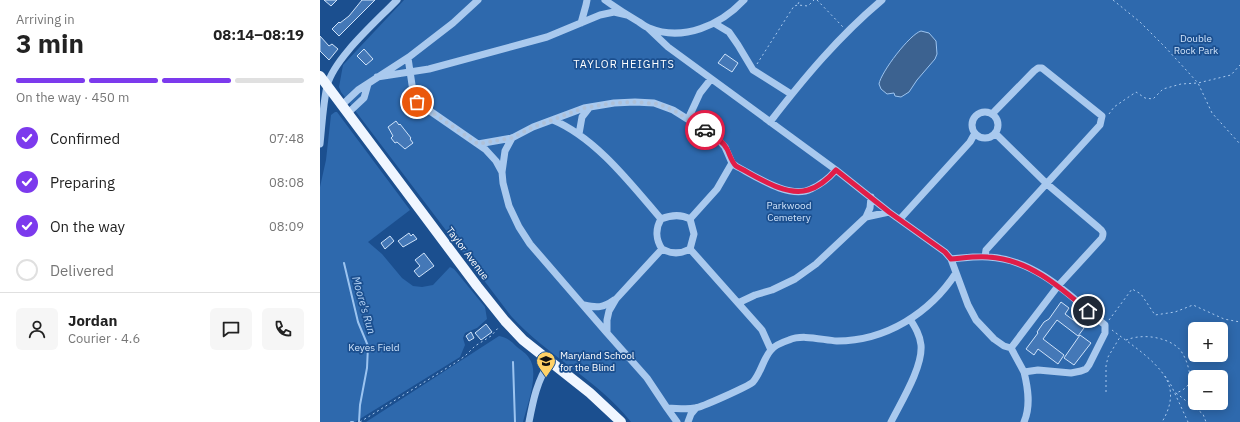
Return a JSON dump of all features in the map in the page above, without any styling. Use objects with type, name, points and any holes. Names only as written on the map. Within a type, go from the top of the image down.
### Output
[{"type":"main road","name":"Taylor Avenue","points":[[323,82],[505,321],[524,340],[590,393],[621,422]]},
{"type":"street","points":[[320,144],[323,82],[344,56],[397,0]]},
{"type":"street","points":[[345,109],[358,90],[408,58],[453,23],[478,0]]},
{"type":"street","points":[[581,22],[587,0]]},
{"type":"street","points":[[605,0],[648,28],[668,47],[945,252],[951,259],[968,305],[976,320],[994,338],[1004,346],[1011,348],[1024,372],[1028,389],[1028,402],[1024,422]]},
{"type":"street","points":[[770,122],[821,58],[847,31],[882,0]]},
{"type":"street","points":[[648,28],[672,33],[697,30],[730,14],[741,1]]},
{"type":"street","points":[[377,77],[410,72],[547,37],[600,15],[614,12],[627,15]]},
{"type":"street","points":[[714,23],[729,32],[738,44],[753,70],[791,94]]},
{"type":"street","points":[[408,58],[412,93],[417,102],[491,154],[502,172]]},
{"type":"street","points":[[985,257],[986,250],[1047,184],[1067,159],[1100,125],[1102,116],[1080,100],[1042,68],[1038,68],[992,114]]},
{"type":"street","points":[[688,119],[700,93],[711,79]]},
{"type":"street","points":[[677,422],[647,378],[584,305],[540,258],[519,227],[509,206],[503,183],[502,172],[505,151],[512,138],[517,134],[574,111],[590,107],[628,102],[654,103],[665,106],[716,137],[728,151],[732,163],[779,188],[795,192],[810,190],[828,178],[836,170]]},
{"type":"street","points":[[579,134],[582,117],[590,107]]},
{"type":"street","points":[[985,112],[992,114],[997,120],[998,127],[995,133],[985,138],[975,133],[972,126],[973,119],[978,114],[985,112]]},
{"type":"street","points":[[553,120],[569,127],[579,134],[610,162],[661,219]]},
{"type":"street","points":[[900,219],[970,142],[975,133]]},
{"type":"street","points":[[995,133],[1047,184],[1103,232],[1102,238],[1058,286],[1011,348]]},
{"type":"street","points":[[478,144],[512,138]]},
{"type":"street","points":[[690,219],[717,189],[732,163]]},
{"type":"street","points":[[738,302],[754,295],[772,290],[796,279],[816,264],[866,217],[871,204],[871,197]]},
{"type":"street","points":[[866,217],[889,212]]},
{"type":"street","points":[[675,216],[686,216],[690,219],[694,234],[690,248],[684,252],[671,253],[662,249],[658,244],[657,233],[661,219],[675,216]]},
{"type":"street","points":[[690,248],[762,330],[771,350]]},
{"type":"street","points":[[584,305],[596,308],[608,304],[616,298],[662,249]]},
{"type":"street","points":[[951,259],[985,257],[1004,259],[1020,263],[1058,286],[1105,325],[1105,333],[1086,369],[1071,373],[1038,370],[1024,372]]},
{"type":"street","points":[[668,408],[696,408],[749,385],[758,374],[771,350],[795,338],[836,341],[850,340],[873,337],[896,328],[910,319],[940,294],[956,273]]},
{"type":"street","points":[[607,333],[607,320],[616,298]]},
{"type":"street","points":[[891,422],[916,372],[920,358],[920,340],[910,319]]},
{"type":"street","points":[[529,422],[539,381],[550,362]]},
{"type":"street","points":[[688,422],[691,414],[696,408]]},
{"type":"path","points":[[798,5],[800,0]]},
{"type":"path","points":[[753,70],[794,6],[808,6],[814,0]]},
{"type":"path","points":[[817,0],[847,31]]},
{"type":"path","points":[[1113,0],[1140,22],[1198,83],[1212,113],[1240,144]]},
{"type":"path","points":[[1100,125],[1114,107],[1136,92],[1145,98],[1153,100],[1163,89],[1181,84],[1198,83],[1231,75],[1240,65]]},
{"type":"path","points":[[1188,422],[1183,414],[1171,385],[1162,373],[1148,358],[1105,325],[1132,289],[1141,294],[1155,315],[1175,312],[1193,305],[1224,319],[1240,322]]},
{"type":"path","points":[[361,422],[465,356],[475,346],[491,336],[505,321]]},
{"type":"path","points":[[1106,392],[1106,366],[1108,357],[1120,337]]},
{"type":"path","points":[[1125,340],[1135,337],[1153,337],[1176,346],[1184,354],[1189,383],[1180,392],[1175,393]]},
{"type":"path","points":[[1162,373],[1170,387],[1171,395],[1169,410],[1162,422]]},
{"type":"path","points":[[1175,393],[1203,414],[1206,422]]},
{"type":"green space","name":"Parkwood Cemetery","points":[[404,0],[1240,0],[1240,422],[631,422],[603,393],[540,344],[511,316],[341,92],[339,87],[343,65]]},
{"type":"green space","name":"Keyes Field","points":[[337,112],[410,210],[368,242],[382,254],[402,278],[413,286],[422,287],[433,285],[450,267],[454,269],[485,307],[487,319],[477,328],[465,333],[463,338],[465,345],[460,357],[355,422],[320,422],[320,187],[326,160],[331,115]]},
{"type":"green space","points":[[499,336],[509,340],[524,352],[532,364],[532,389],[523,422],[366,422]]},
{"type":"shaded area","points":[[921,31],[929,33],[936,41],[937,54],[935,59],[909,92],[901,97],[895,96],[894,93],[887,94],[881,89],[879,84],[881,78],[903,46]]},
{"type":"building","points":[[324,0],[337,0],[331,6]]},
{"type":"building","points":[[362,0],[375,0],[339,36],[332,29],[339,22],[340,23],[349,16]]},
{"type":"building","points":[[320,36],[329,46],[332,44],[338,49],[329,60],[320,51]]},
{"type":"building","points":[[364,49],[373,59],[366,65],[357,56]]},
{"type":"building","points":[[725,54],[738,63],[732,72],[718,63]]},
{"type":"building","points":[[396,121],[411,138],[410,139],[413,143],[405,149],[397,142],[395,143],[391,138],[393,136],[388,127]]},
{"type":"building","points":[[409,233],[411,236],[413,234],[417,239],[403,247],[398,241]]},
{"type":"building","points":[[390,236],[394,241],[385,249],[381,243]]},
{"type":"building","points":[[424,253],[434,266],[419,277],[414,271],[420,266],[415,260]]},
{"type":"building","points":[[1061,302],[1069,308],[1065,314],[1084,328],[1078,336],[1057,320],[1043,339],[1064,355],[1058,364],[1038,349],[1034,355],[1026,349],[1044,322],[1049,319]]},
{"type":"building","points":[[486,324],[492,332],[481,340],[475,333]]},
{"type":"building","points":[[471,332],[474,338],[469,341],[466,336]]},
{"type":"building","points":[[1080,335],[1091,343],[1074,365],[1064,358]]},
{"type":"waterway","name":"Moore's Run","points":[[344,263],[358,322],[368,346],[367,368],[360,405],[359,422]]},
{"type":"waterway","name":"Moore's Run","points":[[513,362],[515,422]]},
{"type":"way so far","points":[[417,102],[461,134],[478,144],[512,138],[517,134],[533,127],[574,111],[614,103],[648,102],[659,104],[673,110],[705,130]]},
{"type":"place","name":"Maryland School for the Blind","points":[[546,378]]},
{"type":"district","name":"TAYLOR HEIGHTS","points":[[624,64]]},
{"type":"route","points":[[705,130],[721,142],[728,151],[732,163],[779,188],[795,192],[810,190],[828,178],[836,170],[889,212],[945,252],[951,259],[989,257],[1020,263],[1058,286],[1088,311]]},
{"type":"park label","name":"Double Rock Park","points":[[1196,44]]}]
